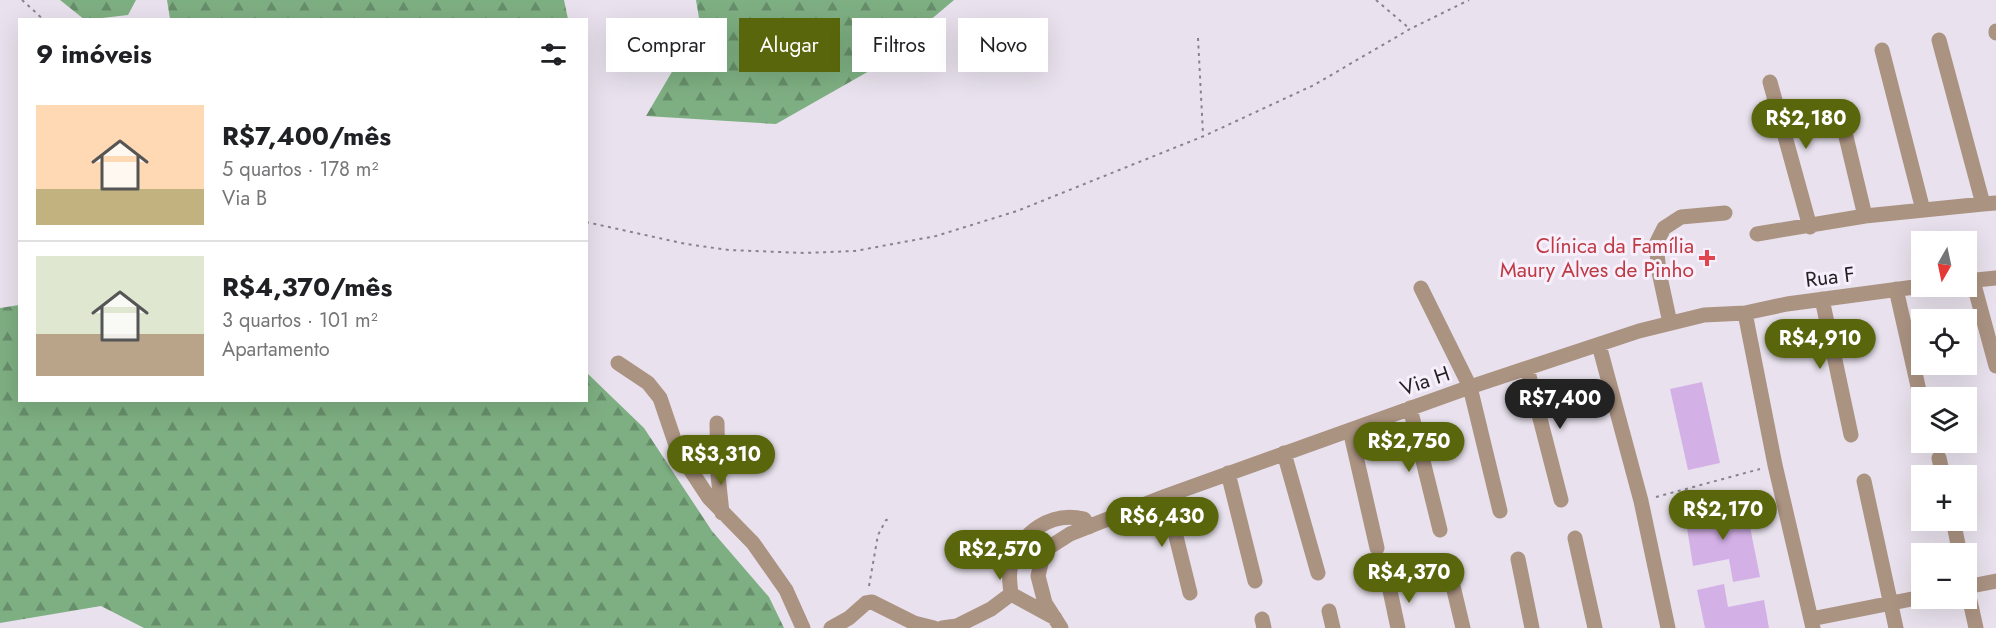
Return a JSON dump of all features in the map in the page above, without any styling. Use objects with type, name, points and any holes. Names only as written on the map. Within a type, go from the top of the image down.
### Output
[{"type":"street","points":[[1757,234],[1865,216],[1990,204],[1939,40]]},
{"type":"street","points":[[1882,51],[1923,210]]},
{"type":"street","points":[[1770,82],[1810,226]]},
{"type":"street","points":[[1842,120],[1865,216]]},
{"type":"street","points":[[1670,322],[1659,272],[1656,244],[1664,228],[1680,217],[1725,213]]},
{"type":"street","points":[[1977,280],[1996,278]]},
{"type":"street","name":"Rua F","points":[[1745,313],[1822,298],[1911,287]]},
{"type":"street","points":[[1421,288],[1470,387],[1500,510]]},
{"type":"street","points":[[1896,289],[1918,387]]},
{"type":"street","points":[[1975,297],[1996,366]]},
{"type":"street","points":[[1822,298],[1851,435]]},
{"type":"street","points":[[1745,313],[1775,465],[1812,624],[1911,599]]},
{"type":"street","name":"Via H","points":[[1058,623],[1040,590],[1038,576],[1048,548],[1059,540],[1228,473],[1527,368],[1670,322],[1704,315],[1745,313]]},
{"type":"street","points":[[1599,345],[1641,501],[1668,628]]},
{"type":"street","points":[[618,363],[648,383],[660,398],[678,451],[699,484],[722,513],[753,543],[786,590],[803,628]]},
{"type":"street","points":[[1527,368],[1562,500]]},
{"type":"street","points":[[1410,408],[1440,530]]},
{"type":"street","points":[[717,423],[718,475],[722,513]]},
{"type":"street","points":[[1350,430],[1377,548]]},
{"type":"street","points":[[1284,453],[1318,573]]},
{"type":"street","points":[[1939,458],[1941,465]]},
{"type":"street","points":[[1228,473],[1255,581]]},
{"type":"street","points":[[1864,481],[1896,628]]},
{"type":"street","points":[[1166,496],[1190,593]]},
{"type":"street","points":[[1011,594],[1011,565],[1021,545],[1036,527],[1071,516],[1084,519],[1089,527]]},
{"type":"street","points":[[1575,538],[1595,628]]},
{"type":"street","points":[[1518,559],[1532,628]]},
{"type":"street","points":[[1977,584],[1996,581]]},
{"type":"street","points":[[1389,586],[1398,628]]},
{"type":"street","points":[[1453,586],[1463,628]]},
{"type":"street","points":[[1011,594],[1058,623]]},
{"type":"street","points":[[942,628],[957,626],[991,609],[1011,594]]},
{"type":"street","points":[[831,628],[849,618],[866,603],[872,602],[914,623],[934,628]]},
{"type":"street","points":[[1972,609],[1976,628]]},
{"type":"street","points":[[1329,611],[1333,628]]},
{"type":"path","points":[[22,0],[42,18]]},
{"type":"path","points":[[1376,0],[1410,29]]},
{"type":"path","points":[[588,222],[686,244],[729,250],[804,253],[855,252],[936,236],[1017,211],[1203,136],[1314,85],[1410,29],[1469,0]]},
{"type":"path","points":[[1198,38],[1203,136]]},
{"type":"path","points":[[1641,501],[1775,465]]},
{"type":"path","points":[[866,603],[878,535],[886,520],[891,519]]},
{"type":"green space","points":[[60,0],[136,0],[128,15],[82,18]]},
{"type":"green space","points":[[167,0],[564,0],[568,18],[170,18]]},
{"type":"green space","points":[[696,0],[954,0],[933,18],[852,18],[852,72],[867,72],[776,124],[646,116],[672,72],[727,72],[727,18],[699,18]]},
{"type":"green space","points":[[18,305],[18,402],[588,402],[588,374],[644,428],[712,531],[769,597],[784,628],[144,628],[101,606],[0,623],[0,308]]},
{"type":"building","points":[[1702,382],[1720,463],[1688,470],[1670,389]]},
{"type":"building","points":[[1740,505],[1743,523],[1749,522],[1760,577],[1733,582],[1729,559],[1693,566],[1685,515]]},
{"type":"building","points":[[1724,584],[1728,607],[1764,600],[1769,628],[1705,628],[1697,590]]},
{"type":"place","name":"Clínica da Família Maury Alves de Pinho","points":[[1707,258]]}]
